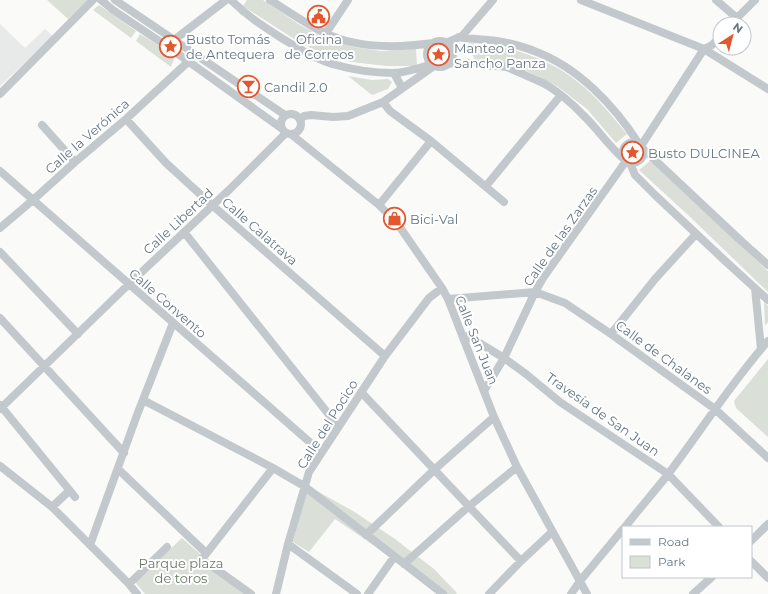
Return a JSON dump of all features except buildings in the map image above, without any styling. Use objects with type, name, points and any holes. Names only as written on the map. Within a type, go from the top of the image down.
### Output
[{"type":"street","points":[[0,94],[93,0]]},
{"type":"street","name":"Calle San Juan","points":[[101,0],[113,10],[189,61],[286,132],[379,205],[397,223],[448,299],[494,417],[517,467],[587,594]]},
{"type":"street","points":[[115,0],[285,116]]},
{"type":"street","points":[[165,45],[174,41],[226,0]]},
{"type":"street","points":[[230,0],[238,0]]},
{"type":"street","points":[[230,0],[262,26],[302,50],[332,64],[359,70],[394,73],[434,65]]},
{"type":"street","points":[[270,0],[326,33],[348,41],[377,46],[419,45],[440,42],[446,44],[450,46],[452,53],[451,61],[448,64]]},
{"type":"street","points":[[326,33],[348,0]]},
{"type":"street","points":[[446,44],[462,36],[493,0]]},
{"type":"street","points":[[581,0],[704,49],[768,89]]},
{"type":"street","points":[[716,0],[730,16]]},
{"type":"street","points":[[739,16],[754,0]]},
{"type":"street","points":[[433,43],[427,54],[429,61],[434,65],[442,67],[448,64],[468,63],[507,67],[543,83],[561,95],[584,115],[615,151],[627,161],[636,162],[642,158],[643,151],[621,119],[602,97],[580,77],[551,58],[533,50],[491,40],[459,37]]},
{"type":"street","points":[[174,41],[174,51]]},
{"type":"street","points":[[640,146],[704,49],[712,46]]},
{"type":"street","name":"Calle la Verónica","points":[[0,228],[189,61]]},
{"type":"street","points":[[300,120],[304,116],[348,116],[383,102],[434,65]]},
{"type":"street","points":[[394,73],[402,88]]},
{"type":"street","points":[[486,186],[561,95]]},
{"type":"street","points":[[383,102],[390,111],[431,141],[504,202]]},
{"type":"street","points":[[289,114],[296,115],[300,120],[300,130],[295,134],[286,132],[281,121],[289,114]]},
{"type":"street","name":"Calle Calatrava","points":[[126,118],[166,163],[385,356]]},
{"type":"street","points":[[42,125],[75,162]]},
{"type":"street","name":"Calle Libertad","points":[[1,407],[230,189],[286,132]]},
{"type":"street","points":[[379,205],[431,141]]},
{"type":"street","points":[[768,265],[640,146],[632,142],[625,146],[622,152],[635,175],[696,234],[768,300]]},
{"type":"street","name":"Calle de las Zarzas","points":[[484,391],[504,358],[543,278],[627,161]]},
{"type":"street","name":"Calle Convento","points":[[0,171],[321,452]]},
{"type":"street","points":[[184,232],[338,426]]},
{"type":"street","points":[[611,334],[655,279],[696,234]]},
{"type":"street","points":[[0,252],[78,334]]},
{"type":"street","name":"Calle del Pocico","points":[[276,594],[288,544],[309,472],[385,356],[429,298],[442,288]]},
{"type":"street","points":[[754,288],[761,349]]},
{"type":"street","points":[[448,299],[535,292]]},
{"type":"street","name":"Calle de Chalanes","points":[[535,292],[565,303],[611,334],[715,409],[768,458]]},
{"type":"street","points":[[0,318],[124,453]]},
{"type":"street","points":[[90,545],[173,323]]},
{"type":"street","name":"Travesía de San Juan","points":[[463,336],[468,336],[504,358],[560,402],[668,474],[718,526]]},
{"type":"street","points":[[626,526],[668,474],[752,359],[768,341]]},
{"type":"street","points":[[361,392],[435,469],[468,507],[521,561]]},
{"type":"street","points":[[143,400],[273,468],[304,486],[443,594]]},
{"type":"street","points":[[1,407],[72,494],[52,507]]},
{"type":"street","points":[[366,535],[435,469],[494,417]]},
{"type":"street","points":[[0,466],[52,507],[129,584],[137,594]]},
{"type":"street","points":[[404,564],[468,507],[517,467]]},
{"type":"street","points":[[118,468],[204,556],[251,594]]},
{"type":"street","points":[[204,556],[273,468]]},
{"type":"street","points":[[752,540],[768,524]]},
{"type":"street","points":[[571,594],[622,530]]},
{"type":"street","points":[[489,594],[552,532]]},
{"type":"street","points":[[288,544],[356,594]]},
{"type":"street","points":[[129,584],[167,547]]},
{"type":"street","points":[[368,594],[394,557]]},
{"type":"street","points":[[752,562],[768,578]]},
{"type":"street","points":[[693,594],[711,578]]},
{"type":"shaded area","points":[[0,24],[25,48],[45,29],[53,36],[0,86]]},
{"type":"green space","points":[[47,0],[88,0],[68,19]]},
{"type":"green space","points":[[247,0],[263,0],[300,25],[325,38],[354,47],[381,51],[416,49],[417,66],[386,66],[352,62],[318,52],[294,39],[243,6]]},
{"type":"green space","points":[[99,5],[136,31],[131,38],[93,10]]},
{"type":"green space","points":[[140,34],[172,54],[174,59],[171,67],[136,41]]},
{"type":"green space","points":[[469,43],[497,46],[518,51],[540,59],[560,69],[570,75],[592,94],[627,134],[616,143],[587,109],[557,86],[521,68],[489,60],[474,59]]},
{"type":"green space","points":[[348,76],[372,80],[388,79],[392,82],[388,89],[372,95]]},
{"type":"green space","points":[[650,161],[768,271],[768,292],[639,170]]},
{"type":"green space","points":[[764,302],[768,306],[768,322],[765,326]]},
{"type":"green space","points":[[768,359],[768,437],[736,408],[734,401]]},
{"type":"green space","points":[[308,486],[353,511],[395,539],[434,569],[457,593],[441,594],[335,519],[309,552],[293,542]]},
{"type":"green space","name":"Parque plaza de toros","points":[[182,538],[200,554],[205,564],[251,594],[145,594],[135,582]]},
{"type":"place","name":"Oficina de Correos","points":[[319,17]]},
{"type":"place","name":"Busto Tomás de Antequera","points":[[171,46]]},
{"type":"place","name":"Manteo a Sancho Panza","points":[[439,55]]},
{"type":"place","name":"Candil 2.0","points":[[248,87]]},
{"type":"place","name":"Busto DULCINEA","points":[[632,153]]},
{"type":"place","name":"Bici-Val","points":[[394,219]]}]
